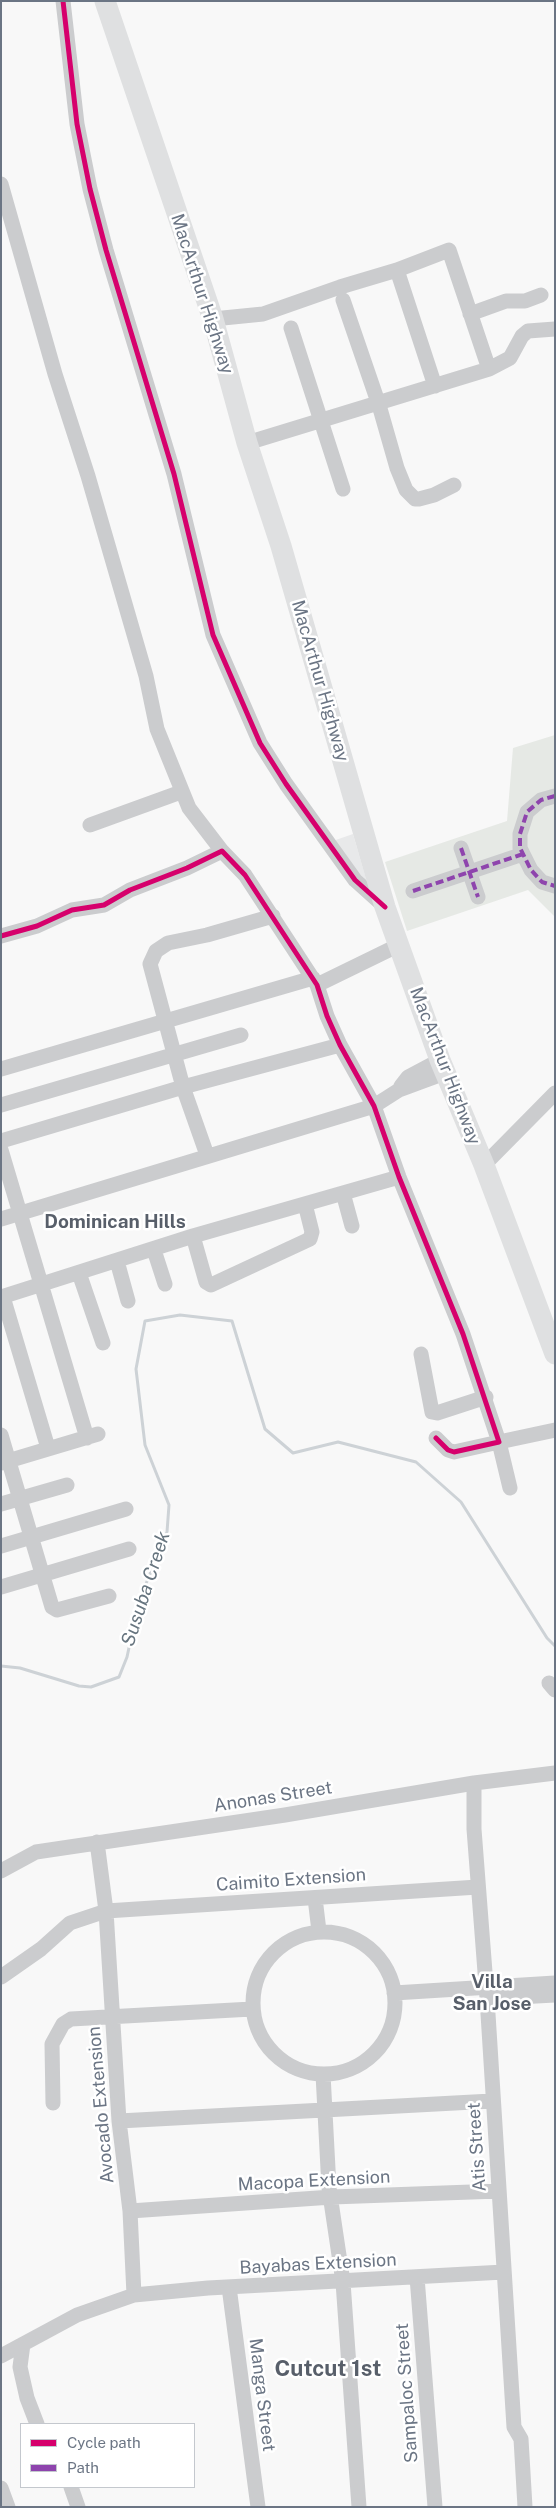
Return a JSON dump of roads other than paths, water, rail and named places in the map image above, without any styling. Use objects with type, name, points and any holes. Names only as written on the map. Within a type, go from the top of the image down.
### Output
[{"type":"highway","name":"MacArthur Highway","points":[[105,1],[213,319],[247,443],[284,555],[385,907],[442,1066],[484,1166],[555,1354]]},
{"type":"street","points":[[63,1],[77,124],[90,189],[106,250],[174,474],[213,635],[260,743],[286,784],[355,880],[385,907]]},
{"type":"street","points":[[1,184],[55,374],[88,476],[146,676],[157,730],[181,792],[189,808],[222,851],[252,884],[315,982],[340,1045],[374,1106],[399,1177],[463,1334],[486,1397],[510,1488]]},
{"type":"street","points":[[213,319],[263,314],[331,290],[397,270],[449,250],[489,369]]},
{"type":"street","points":[[397,270],[435,386]]},
{"type":"street","points":[[470,314],[506,301],[526,301],[541,295]]},
{"type":"street","points":[[343,300],[379,405],[397,468],[411,496],[415,499],[426,498],[454,485]]},
{"type":"street","points":[[291,328],[343,489]]},
{"type":"street","points":[[247,443],[379,405],[489,369],[510,358],[522,336],[528,331],[555,329]]},
{"type":"street","points":[[90,825],[181,792]]},
{"type":"street","points":[[555,796],[542,800],[527,812],[520,834],[523,854],[536,876],[542,882],[555,886]]},
{"type":"street","points":[[461,848],[478,897]]},
{"type":"street","points":[[1,936],[37,926],[72,910],[104,905],[130,890],[187,868],[222,851]]},
{"type":"street","points":[[413,891],[523,854]]},
{"type":"street","points":[[207,1156],[184,1087],[150,968],[156,951],[168,943],[208,935],[273,916]]},
{"type":"street","points":[[1,1068],[165,1020],[315,982],[399,945]]},
{"type":"street","points":[[1,1105],[241,1035]]},
{"type":"street","points":[[1,1141],[184,1087],[340,1045]]},
{"type":"street","points":[[1,1219],[374,1106],[399,1090],[408,1077],[442,1066]]},
{"type":"street","points":[[484,1166],[555,1093]]},
{"type":"street","points":[[1,1150],[92,1436],[5,1462]]},
{"type":"street","points":[[48,1448],[2,1297],[193,1236],[399,1177]]},
{"type":"street","points":[[344,1193],[352,1226]]},
{"type":"street","points":[[193,1236],[206,1282],[211,1284],[310,1240],[312,1232],[304,1204]]},
{"type":"street","points":[[154,1250],[165,1284]]},
{"type":"street","points":[[117,1261],[128,1301]]},
{"type":"street","points":[[79,1273],[103,1343]]},
{"type":"street","points":[[421,1354],[432,1412],[436,1413],[486,1397]]},
{"type":"street","points":[[436,1438],[448,1450],[454,1452],[555,1430]]},
{"type":"street","points":[[1,1435],[5,1462],[33,1537],[52,1607],[57,1610],[109,1596]]},
{"type":"street","points":[[1,1504],[68,1485]]},
{"type":"street","points":[[1,1546],[126,1509]]},
{"type":"street","points":[[1,1587],[129,1549]]},
{"type":"street","name":"Anonas Street","points":[[1,1871],[36,1852],[555,1772]]},
{"type":"street","name":"Atis Street","points":[[474,1783],[478,1887],[487,1993],[492,2101],[514,2427],[521,2439],[525,2507]]},
{"type":"street","name":"Avocado Extension","points":[[97,1842],[106,1910],[120,2121],[130,2211],[134,2295]]},
{"type":"street","name":"Caimito Extension","points":[[1,1977],[41,1949],[70,1923],[106,1910],[478,1887]]},
{"type":"street","points":[[315,1898],[319,1931]]},
{"type":"street","points":[[319,1931],[342,1933],[362,1942],[379,1957],[390,1977],[395,1998],[393,2019],[384,2039],[371,2056],[352,2068],[327,2074],[302,2071],[283,2062],[268,2048],[257,2030],[252,2009],[254,1986],[263,1966],[278,1948],[297,1936],[319,1931]]},
{"type":"street","points":[[487,1993],[555,1983]]},
{"type":"street","points":[[395,1998],[487,1993],[555,1995]]},
{"type":"street","points":[[53,2103],[52,2044],[63,2024],[71,2019],[252,2009]]},
{"type":"street","points":[[327,2074],[329,2111],[339,2185],[332,2198],[343,2282],[359,2507]]},
{"type":"street","points":[[120,2121],[492,2101]]},
{"type":"street","name":"Macopa Extension","points":[[130,2211],[332,2198],[499,2192]]},
{"type":"street","name":"Bayabas Extension","points":[[5,2354],[77,2315],[134,2295],[229,2287],[504,2272]]},
{"type":"street","name":"Sampaloc Street","points":[[417,2277],[435,2507]]},
{"type":"street","name":"Manga Street","points":[[229,2287],[258,2507]]},
{"type":"street","points":[[23,2344],[20,2367],[27,2398],[37,2423]]},
{"type":"street","points":[[5,2354],[20,2367]]},
{"type":"street","points":[[1,2488],[8,2507]]},
{"type":"street","points":[[71,2488],[78,2507]]},
{"type":"waterway","name":"Susuba Creek","points":[[1,1666],[20,1668],[79,1686],[91,1687],[119,1677],[127,1657],[139,1601],[167,1532],[169,1505],[145,1445],[136,1369],[145,1321],[180,1315],[232,1321],[265,1429],[293,1453],[338,1442],[416,1462],[461,1502],[547,1638],[555,1646]]},
{"type":"district","name":"Dominican Hills","points":[[115,1222]]},
{"type":"district","name":"Villa San Jose","points":[[492,1993]]},
{"type":"district","name":"Cutcut 1st","points":[[328,2369]]}]
